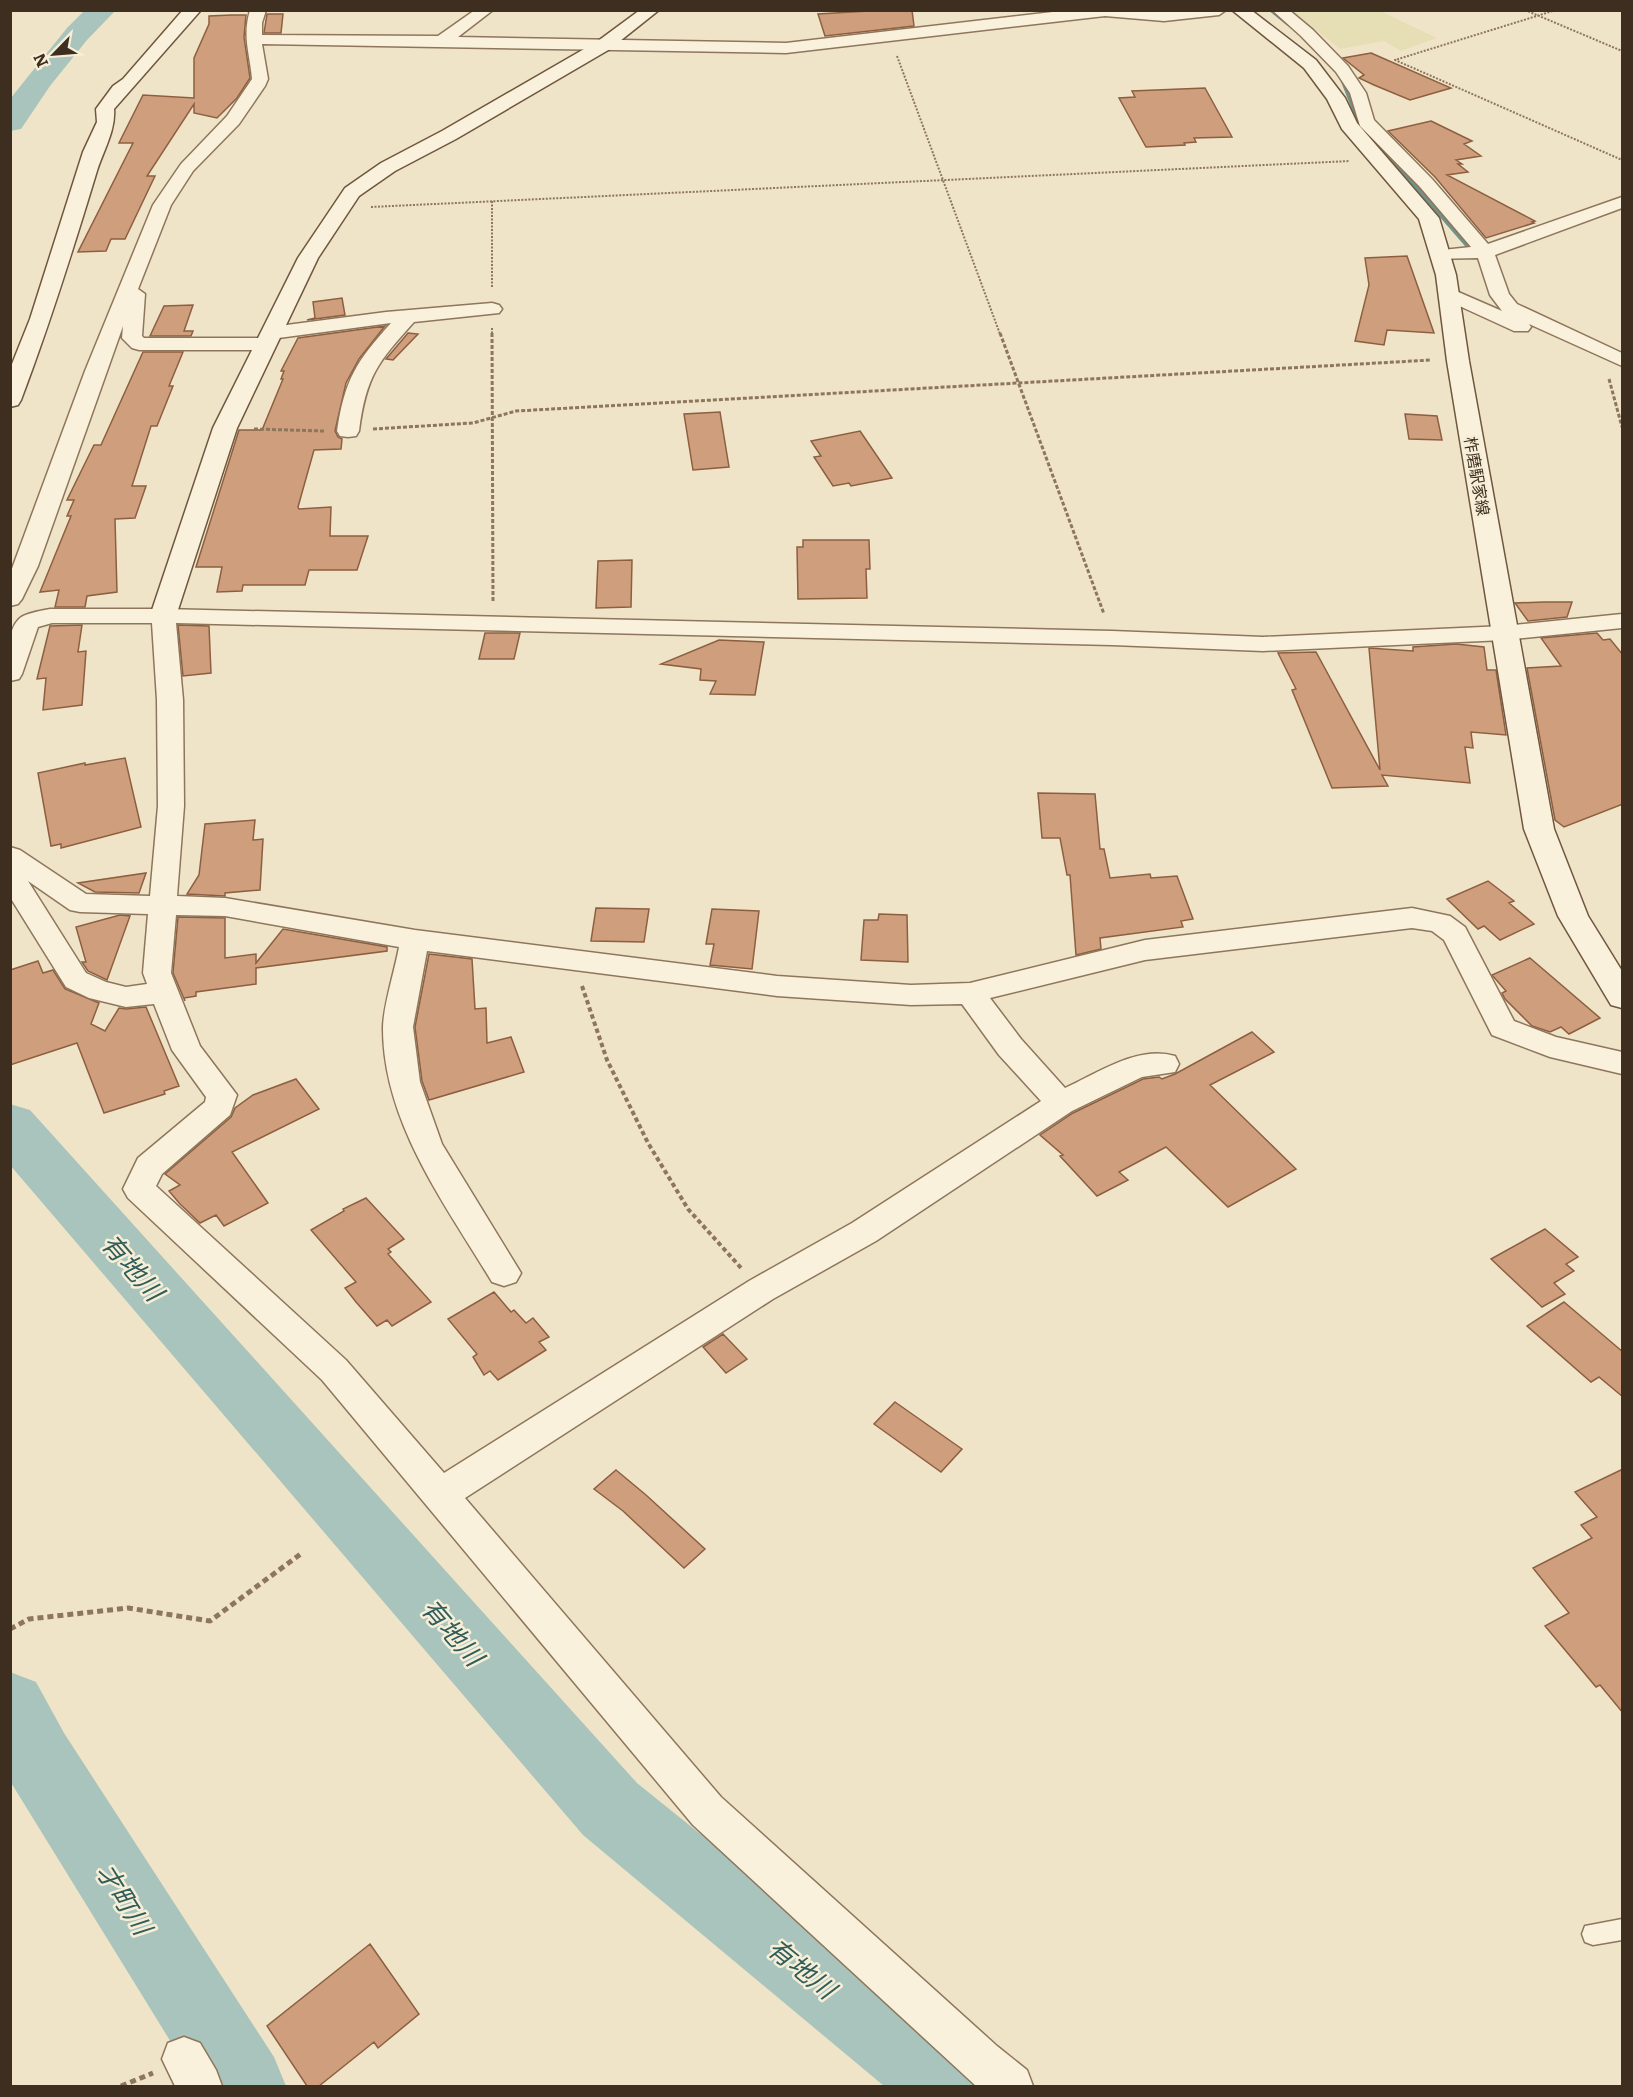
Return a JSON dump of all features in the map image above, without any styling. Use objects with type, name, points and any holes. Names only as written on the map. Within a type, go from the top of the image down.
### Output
[{"type":"street","points":[[10,400],[41,319],[93,152],[106,122],[105,109],[119,90],[129,83],[193,10]]},
{"type":"street","points":[[10,599],[26,566],[95,371],[162,205],[187,168],[232,120],[260,79],[254,51],[256,40],[254,23],[258,10]]},
{"type":"street","points":[[441,42],[486,10]]},
{"type":"street","points":[[651,10],[604,45],[449,135],[388,166],[352,192],[308,258],[225,428],[163,616],[170,700],[171,806],[157,973],[187,1050],[222,1095],[219,1107],[149,1167],[139,1189],[334,1370],[707,1811],[981,2062],[1011,2086]]},
{"type":"street","points":[[256,40],[273,38],[786,48],[1105,12],[1164,16],[1219,10]]},
{"type":"street","name":"柞磨駅家線","points":[[1240,10],[1310,64],[1336,98],[1348,125],[1429,218],[1450,255],[1449,294],[1458,361],[1539,829],[1573,916],[1623,997]]},
{"type":"street","points":[[1279,10],[1307,33],[1342,69],[1358,93],[1366,122],[1426,183],[1445,208],[1485,252],[1500,294],[1509,308],[1620,367]]},
{"type":"street","points":[[1450,255],[1485,252],[1623,202]]},
{"type":"street","points":[[128,290],[136,294],[132,338],[139,344],[268,338],[408,316],[492,309]]},
{"type":"street","points":[[1449,294],[1620,367]]},
{"type":"street","points":[[348,431],[353,396],[371,358],[408,316]]},
{"type":"street","points":[[10,674],[28,623],[50,616],[163,616],[1113,638],[1263,644],[1504,633],[1623,621]]},
{"type":"street","points":[[10,861],[11,856],[80,903],[225,907],[415,940],[777,986],[911,995],[970,993],[1145,950],[1412,918],[1440,923],[1455,934],[1503,1028],[1550,1046],[1623,1063]]},
{"type":"street","points":[[10,874],[76,980],[99,991],[126,997],[165,992]]},
{"type":"street","points":[[415,940],[398,1027],[405,1082],[427,1146],[504,1273]]},
{"type":"street","points":[[970,993],[1010,1047],[1061,1103]]},
{"type":"street","points":[[440,1495],[761,1290],[864,1232],[1061,1103],[1137,1067],[1164,1064]]},
{"type":"lane","points":[[1593,1934],[1623,1930]]},
{"type":"path","points":[[1525,10],[1536,17],[1623,51]]},
{"type":"path","points":[[1556,10],[1395,60],[1623,160]]},
{"type":"path","points":[[889,36],[1113,638]]},
{"type":"path","points":[[341,209],[1347,161],[1359,164],[1388,181],[1396,182]]},
{"type":"path","points":[[492,201],[493,624]]},
{"type":"path","points":[[225,428],[348,431],[473,423],[516,411],[1436,359],[1458,361]]},
{"type":"path","points":[[1620,367],[1608,375],[1623,427]]},
{"type":"path","points":[[573,960],[607,1060],[648,1143],[688,1209],[761,1290]]},
{"type":"path","points":[[10,1629],[29,1619],[128,1608],[210,1621],[303,1553]]},
{"type":"shaded area","points":[[1380,11],[1437,38],[1401,51],[1384,41],[1340,49],[1294,12]]},
{"type":"building","points":[[912,10],[914,26],[825,36],[818,14]]},
{"type":"building","points":[[267,14],[283,14],[281,33],[264,33]]},
{"type":"building","points":[[246,15],[244,37],[250,78],[237,98],[217,118],[194,113],[194,104],[147,176],[155,176],[125,239],[111,239],[106,251],[78,252],[133,143],[119,143],[143,95],[194,98],[194,58],[209,24],[209,16]]},
{"type":"building","points":[[1371,53],[1451,88],[1410,100],[1359,78],[1364,75],[1343,58]]},
{"type":"building","points":[[1205,88],[1232,137],[1194,138],[1196,142],[1184,143],[1185,145],[1146,147],[1119,98],[1135,97],[1132,91]]},
{"type":"building","points":[[1431,121],[1472,141],[1464,144],[1481,156],[1456,160],[1468,172],[1447,175],[1535,221],[1532,222],[1534,223],[1486,238],[1435,177],[1388,131]]},
{"type":"building","points":[[1407,256],[1434,333],[1387,330],[1384,345],[1355,341],[1369,285],[1365,258]]},
{"type":"building","points":[[342,298],[345,315],[307,320],[315,318],[313,302]]},
{"type":"building","points":[[193,305],[184,331],[193,331],[191,336],[150,336],[164,306]]},
{"type":"building","points":[[385,326],[359,359],[346,383],[335,431],[342,439],[341,449],[314,450],[298,507],[299,509],[331,507],[330,536],[368,536],[357,570],[309,570],[305,585],[243,585],[242,591],[217,592],[222,567],[196,567],[239,430],[262,430],[283,379],[281,379],[284,371],[281,371],[298,338]]},
{"type":"building","points":[[408,333],[418,334],[393,360],[386,359]]},
{"type":"building","points":[[143,352],[183,352],[169,386],[173,386],[157,426],[151,426],[132,486],[146,486],[135,518],[115,519],[117,592],[87,596],[85,607],[55,607],[59,590],[40,592],[71,516],[67,516],[74,500],[67,500],[94,445],[101,445]]},
{"type":"building","points":[[720,412],[729,467],[693,470],[684,414]]},
{"type":"building","points":[[1405,414],[1437,416],[1442,440],[1409,439]]},
{"type":"building","points":[[860,431],[892,478],[851,486],[849,483],[833,486],[814,457],[821,456],[811,441]]},
{"type":"building","points":[[803,540],[869,540],[870,569],[866,569],[867,598],[798,599],[797,547],[803,547]]},
{"type":"building","points":[[632,560],[631,607],[596,608],[598,561]]},
{"type":"building","points":[[1572,602],[1567,617],[1528,621],[1515,603]]},
{"type":"building","points":[[82,625],[78,652],[86,651],[82,705],[43,710],[46,678],[37,679],[50,626]]},
{"type":"building","points":[[178,625],[209,626],[211,673],[183,676]]},
{"type":"building","points":[[485,633],[520,633],[514,659],[479,659]]},
{"type":"building","points":[[1597,633],[1603,640],[1610,639],[1623,655],[1623,804],[1564,827],[1555,820],[1527,668],[1561,666],[1541,638]]},
{"type":"building","points":[[719,640],[764,642],[755,695],[710,694],[716,681],[700,680],[701,669],[661,664]]},
{"type":"building","points":[[1456,644],[1484,647],[1487,670],[1496,670],[1506,735],[1471,732],[1473,748],[1465,747],[1470,783],[1382,775],[1388,786],[1332,788],[1292,690],[1296,689],[1278,653],[1316,652],[1380,770],[1369,648],[1413,651],[1413,647]]},
{"type":"building","points":[[125,758],[141,827],[61,848],[61,844],[51,846],[38,773],[85,763],[85,765]]},
{"type":"building","points":[[1038,793],[1095,794],[1100,849],[1104,849],[1110,878],[1150,874],[1151,878],[1177,876],[1193,919],[1181,921],[1183,927],[1100,938],[1101,949],[1076,955],[1070,875],[1067,875],[1060,838],[1042,838]]},
{"type":"building","points":[[255,820],[253,840],[263,839],[260,890],[225,893],[225,896],[187,894],[199,875],[205,824]]},
{"type":"building","points":[[146,873],[139,893],[95,892],[78,883]]},
{"type":"building","points":[[1488,881],[1514,901],[1509,903],[1534,924],[1500,940],[1484,926],[1478,929],[1447,899]]},
{"type":"building","points":[[596,908],[649,909],[644,942],[591,941]]},
{"type":"building","points":[[712,909],[759,911],[752,969],[710,965],[714,944],[706,944]]},
{"type":"building","points":[[879,914],[907,915],[908,962],[861,960],[864,920],[878,920]]},
{"type":"building","points":[[120,915],[130,916],[107,980],[88,971],[82,962],[86,962],[76,927]]},
{"type":"building","points":[[178,917],[225,918],[225,958],[256,954],[256,963],[283,929],[387,947],[387,951],[256,968],[256,984],[196,992],[196,996],[184,998],[185,1001],[173,973]]},
{"type":"building","points":[[429,954],[472,959],[475,1009],[486,1008],[487,1043],[511,1037],[524,1072],[429,1100],[422,1081],[415,1027]]},
{"type":"building","points":[[1530,958],[1600,1018],[1569,1034],[1561,1027],[1550,1032],[1532,1026],[1505,999],[1502,993],[1506,991],[1492,975]]},
{"type":"building","points":[[38,961],[43,973],[53,970],[65,989],[99,1003],[91,1024],[105,1031],[119,1008],[146,1007],[179,1086],[164,1091],[165,1094],[104,1113],[77,1043],[10,1065],[10,970]]},
{"type":"building","points":[[1252,1032],[1274,1052],[1210,1085],[1296,1169],[1228,1207],[1166,1147],[1119,1172],[1128,1180],[1097,1196],[1060,1156],[1063,1155],[1040,1135],[1073,1113],[1143,1079],[1159,1077],[1162,1079],[1175,1074]]},
{"type":"building","points":[[296,1079],[319,1109],[232,1152],[268,1203],[224,1226],[216,1215],[200,1223],[169,1191],[180,1185],[165,1174],[231,1117],[235,1108],[253,1095]]},
{"type":"building","points":[[366,1198],[404,1239],[388,1249],[391,1252],[388,1254],[431,1302],[392,1326],[387,1320],[377,1326],[356,1302],[345,1288],[356,1282],[311,1230],[344,1211],[343,1209]]},
{"type":"building","points":[[1545,1229],[1578,1257],[1566,1264],[1574,1271],[1554,1283],[1565,1294],[1542,1307],[1491,1259]]},
{"type":"building","points":[[494,1292],[511,1312],[514,1310],[526,1323],[533,1318],[549,1337],[539,1342],[546,1350],[498,1380],[490,1371],[484,1375],[473,1357],[477,1354],[448,1319]]},
{"type":"building","points":[[1564,1302],[1623,1352],[1623,1397],[1599,1377],[1591,1382],[1527,1326]]},
{"type":"building","points":[[723,1334],[747,1359],[726,1373],[703,1347]]},
{"type":"building","points":[[895,1402],[962,1449],[941,1472],[874,1424]]},
{"type":"building","points":[[1623,1469],[1623,1713],[1600,1685],[1596,1687],[1545,1626],[1569,1613],[1533,1568],[1592,1538],[1581,1525],[1597,1517],[1575,1492]]},
{"type":"building","points":[[616,1470],[705,1549],[684,1568],[623,1511],[594,1489]]},
{"type":"building","points":[[370,1944],[419,2014],[378,2048],[374,2042],[319,2086],[307,2086],[267,2026]]},
{"type":"waterway","name":"有地川","points":[[10,122],[39,80],[77,34],[102,10]]},
{"type":"waterway","points":[[1272,10],[1288,23]]},
{"type":"waterway","points":[[1343,80],[1356,113],[1367,131]]},
{"type":"waterway","points":[[1385,150],[1476,255]]},
{"type":"waterway","name":"有地川","points":[[10,1125],[610,1809],[948,2086]]},
{"type":"waterway","name":"才町川","points":[[10,1706],[38,1758],[245,2086]]}]
